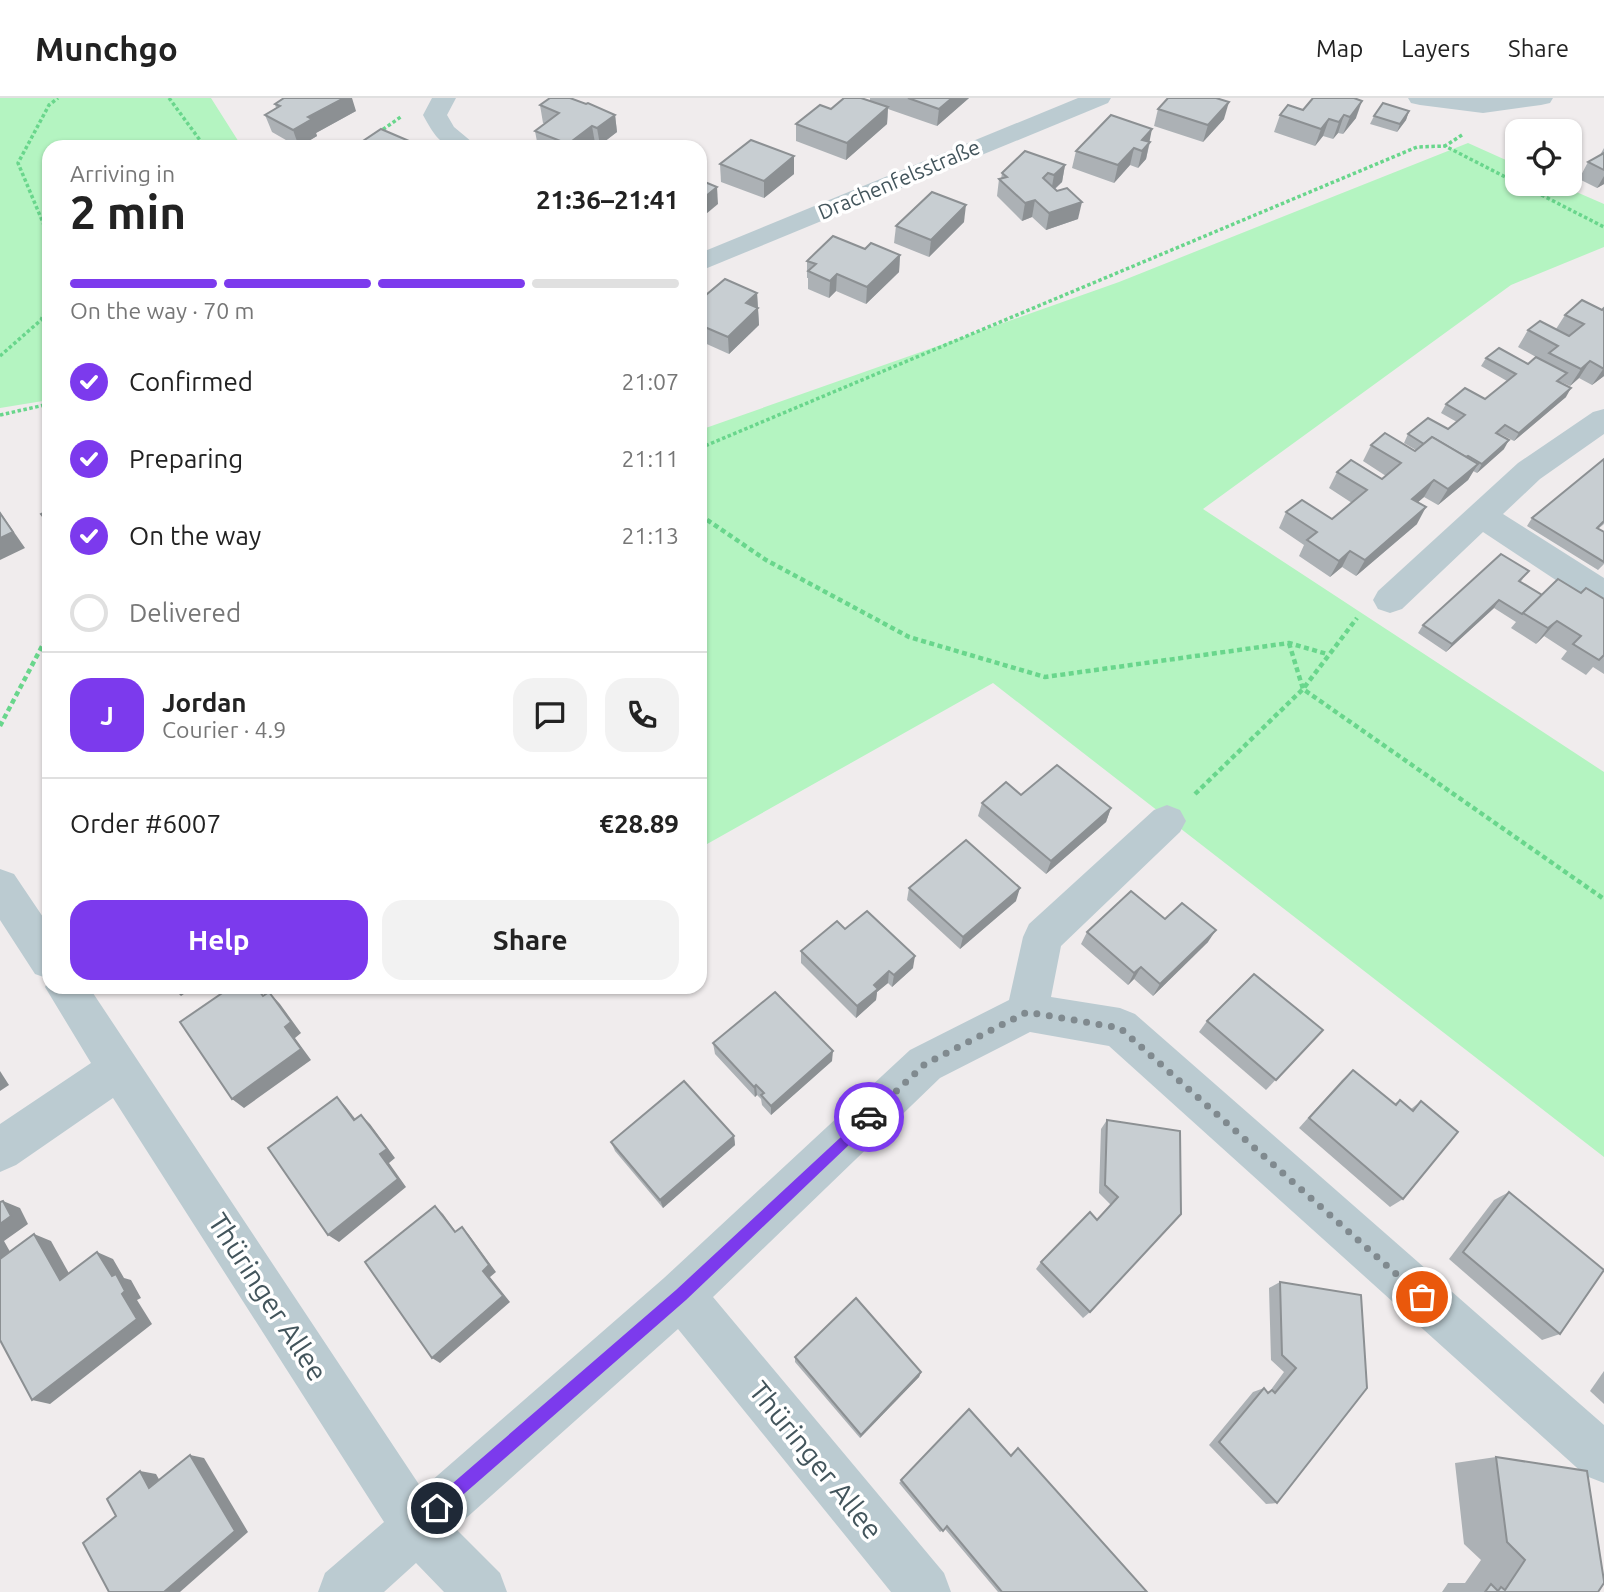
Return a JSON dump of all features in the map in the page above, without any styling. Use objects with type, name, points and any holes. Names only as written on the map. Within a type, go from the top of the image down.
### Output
[{"type":"street","name":"Drachenfelsstraße","points":[[707,260],[1099,98]]},
{"type":"street","points":[[1420,98],[1483,106],[1541,98]]},
{"type":"street","points":[[439,106],[444,131],[456,140]]},
{"type":"street","points":[[1390,600],[1529,471],[1583,431],[1604,419]]},
{"type":"street","points":[[1481,515],[1604,594]]},
{"type":"street","points":[[1027,1012],[1043,937],[1167,821]]},
{"type":"street","points":[[0,886],[42,950]]},
{"type":"street","name":"Thüringer Allee","points":[[71,994],[416,1525],[481,1592]]},
{"type":"street","points":[[344,1592],[416,1525],[681,1295],[925,1064],[1027,1012],[1120,1028],[1604,1458]]},
{"type":"street","points":[[0,1150],[120,1068]]},
{"type":"street","name":"Thüringer Allee","points":[[681,1295],[925,1592]]},
{"type":"path","points":[[42,220],[19,163],[49,105],[58,98]]},
{"type":"path","points":[[169,98],[200,140]]},
{"type":"path","points":[[374,135],[403,116],[439,106]]},
{"type":"path","points":[[1446,146],[1490,117],[1483,106]]},
{"type":"path","points":[[707,445],[1417,147],[1446,146],[1505,176]]},
{"type":"path","points":[[1543,196],[1604,227]]},
{"type":"path","points":[[0,356],[42,318]]},
{"type":"path","points":[[0,415],[42,406]]},
{"type":"path","points":[[707,520],[766,560],[909,637],[1045,677],[1289,643],[1327,654]]},
{"type":"path","points":[[1167,821],[1303,689],[1327,654],[1365,608],[1390,600]]},
{"type":"path","points":[[1289,643],[1303,689],[1604,899]]},
{"type":"path","points":[[0,726],[42,646]]},
{"type":"green space","points":[[0,98],[211,98],[238,140],[42,140],[42,401],[0,408]]},
{"type":"green space","points":[[1468,143],[1505,160],[1505,196],[1582,194],[1604,204],[1604,247],[1511,285],[1203,509],[1604,772],[1604,1157],[993,683],[707,844],[707,428],[1119,282]]},
{"type":"building","points":[[284,98],[344,98],[308,117],[312,119],[293,130],[265,115],[280,106],[275,104]]},
{"type":"building","points":[[550,98],[570,98],[615,115],[597,128],[592,126],[573,140],[558,140],[535,131],[559,113],[540,105]]},
{"type":"building","points":[[844,98],[861,98],[888,107],[847,143],[796,124],[820,105],[831,109]]},
{"type":"building","points":[[908,98],[952,98],[939,109]]},
{"type":"building","points":[[1168,98],[1216,98],[1229,102],[1208,125],[1158,109]]},
{"type":"building","points":[[1313,98],[1354,98],[1362,101],[1350,117],[1344,115],[1339,122],[1329,119],[1321,129],[1280,115],[1288,105],[1303,110]]},
{"type":"building","points":[[1383,103],[1409,111],[1400,124],[1374,116]]},
{"type":"building","points":[[1111,115],[1152,129],[1142,140],[1150,142],[1142,151],[1134,148],[1118,165],[1076,151]]},
{"type":"building","points":[[381,129],[407,140],[364,140]]},
{"type":"building","points":[[751,140],[794,156],[764,181],[720,164]]},
{"type":"building","points":[[1025,151],[1065,165],[1054,175],[1048,173],[1043,178],[1057,191],[1067,188],[1082,202],[1049,213],[1035,200],[1025,203],[999,179],[1007,177],[1002,173]]},
{"type":"building","points":[[1604,153],[1604,170],[1588,162]]},
{"type":"building","points":[[707,183],[717,187],[707,195]]},
{"type":"building","points":[[932,192],[966,205],[931,240],[896,226]]},
{"type":"building","points":[[833,236],[865,249],[871,243],[900,255],[867,287],[837,274],[830,281],[808,271],[816,264],[807,261]]},
{"type":"building","points":[[725,279],[757,293],[746,303],[758,308],[728,337],[707,328],[707,294]]},
{"type":"building","points":[[1582,300],[1602,310],[1604,308],[1604,369],[1590,361],[1581,369],[1549,353],[1558,346],[1528,330],[1540,321],[1569,336],[1584,324],[1565,315]]},
{"type":"building","points":[[1499,348],[1528,364],[1536,357],[1567,373],[1557,381],[1571,388],[1519,433],[1505,425],[1496,433],[1509,440],[1482,464],[1432,437],[1424,444],[1408,434],[1428,418],[1448,429],[1465,415],[1446,404],[1465,388],[1485,399],[1516,374],[1486,358]]},
{"type":"building","points":[[1385,433],[1415,451],[1432,437],[1478,464],[1448,489],[1434,480],[1412,499],[1426,507],[1365,560],[1350,551],[1339,561],[1307,540],[1317,532],[1286,512],[1302,500],[1332,519],[1367,490],[1337,472],[1351,460],[1382,479],[1401,463],[1371,445]]},
{"type":"building","points":[[1604,459],[1604,521],[1597,528],[1604,532],[1604,562],[1532,518]]},
{"type":"building","points":[[0,513],[13,532],[0,538]]},
{"type":"building","points":[[1501,554],[1529,571],[1519,581],[1542,595],[1522,614],[1499,600],[1452,644],[1423,625]]},
{"type":"building","points":[[1558,579],[1581,593],[1586,588],[1604,599],[1604,655],[1599,660],[1573,644],[1581,636],[1557,621],[1548,628],[1523,613]]},
{"type":"building","points":[[1057,765],[1111,808],[1051,861],[982,803],[1006,782],[1021,795]]},
{"type":"building","points":[[966,840],[1020,888],[963,937],[909,888]]},
{"type":"building","points":[[1131,891],[1165,919],[1182,903],[1216,930],[1160,984],[1141,967],[1134,973],[1087,932]]},
{"type":"building","points":[[867,911],[915,956],[894,975],[889,971],[874,985],[878,989],[857,1006],[801,951],[837,921],[845,929]]},
{"type":"building","points":[[1254,974],[1323,1030],[1276,1080],[1207,1021]]},
{"type":"building","points":[[775,992],[833,1051],[771,1106],[761,1095],[764,1093],[756,1085],[754,1087],[713,1043]]},
{"type":"building","points":[[221,994],[270,994],[291,1022],[285,1027],[301,1049],[232,1099],[180,1022]]},
{"type":"building","points":[[1353,1070],[1396,1105],[1400,1100],[1413,1111],[1421,1101],[1458,1132],[1403,1199],[1309,1118]]},
{"type":"building","points":[[684,1081],[734,1136],[660,1200],[611,1142]]},
{"type":"building","points":[[337,1097],[354,1120],[361,1115],[387,1149],[380,1154],[398,1179],[328,1235],[268,1148]]},
{"type":"building","points":[[1107,1120],[1180,1131],[1181,1214],[1090,1312],[1041,1262],[1090,1212],[1097,1220],[1118,1197],[1105,1185]]},
{"type":"building","points":[[1509,1192],[1604,1270],[1560,1334],[1463,1252]]},
{"type":"building","points":[[3,1201],[11,1216],[0,1224],[0,1202]]},
{"type":"building","points":[[435,1206],[455,1232],[462,1227],[489,1265],[483,1271],[503,1296],[432,1358],[365,1262]]},
{"type":"building","points":[[34,1234],[60,1280],[97,1252],[112,1276],[116,1274],[125,1291],[122,1294],[137,1319],[32,1400],[0,1340],[0,1259]]},
{"type":"building","points":[[1280,1282],[1361,1295],[1367,1388],[1277,1503],[1219,1442],[1264,1388],[1268,1393],[1272,1390],[1275,1393],[1296,1368],[1282,1355]]},
{"type":"building","points":[[856,1298],[921,1372],[861,1435],[795,1357]]},
{"type":"building","points":[[969,1409],[1011,1456],[1018,1448],[1147,1592],[1002,1592],[947,1526],[943,1531],[901,1480]]},
{"type":"building","points":[[190,1455],[235,1531],[164,1592],[109,1592],[83,1543],[116,1516],[107,1499],[140,1471],[149,1488]]},
{"type":"building","points":[[1496,1457],[1587,1471],[1604,1581],[1598,1592],[1485,1592],[1491,1584],[1498,1591],[1501,1587],[1505,1590],[1525,1560],[1507,1542]]},
{"type":"way so far","points":[[869,1117],[925,1064],[1027,1012],[1120,1028],[1422,1297]]},
{"type":"route","points":[[437,1508],[681,1295],[869,1117]]}]
